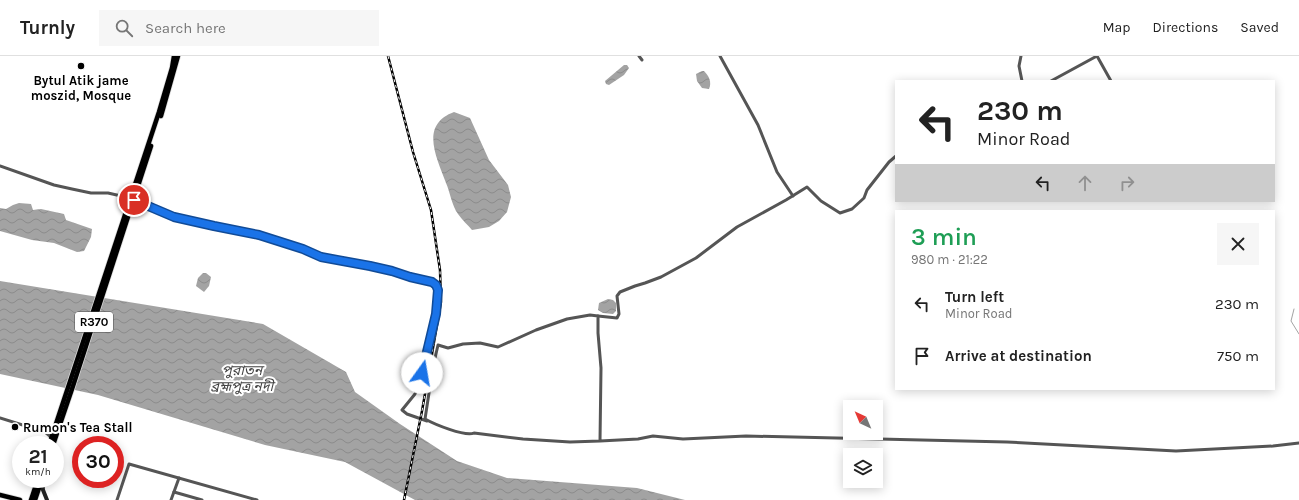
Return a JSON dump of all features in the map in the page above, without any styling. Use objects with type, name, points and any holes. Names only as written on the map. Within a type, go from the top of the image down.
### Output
[{"type":"main road","points":[[132,200],[172,68],[174,56]]},
{"type":"main road","points":[[53,436],[168,96],[178,56]]},
{"type":"main road","points":[[31,500],[35,488]]},
{"type":"main road","points":[[35,500],[39,488]]},
{"type":"main road","points":[[43,488],[47,500]]},
{"type":"main road","points":[[0,496],[9,500]]},
{"type":"main road","points":[[0,496],[20,500]]},
{"type":"street","points":[[639,56],[642,60]]},
{"type":"street","points":[[720,56],[758,125],[777,172],[792,196]]},
{"type":"street","points":[[1021,56],[1019,66],[1022,80]]},
{"type":"street","points":[[1053,80],[1097,56],[1110,80]]},
{"type":"street","points":[[431,422],[425,419],[438,345],[448,348],[463,344],[480,343],[498,347],[536,330],[567,319],[590,315],[614,318],[618,317],[619,310],[617,299],[619,294],[635,286],[645,284],[675,269],[706,250],[737,227],[806,187],[814,196],[830,208],[840,213],[852,209],[864,198],[867,190],[889,162],[895,157]]},
{"type":"street","points":[[0,166],[54,185],[91,193],[108,193],[132,200],[174,217],[259,235],[303,249],[321,257],[392,271],[432,282],[436,285],[438,290],[436,314],[419,385],[415,394],[402,410],[407,414],[471,434],[474,433],[523,439],[570,442],[638,439],[653,436],[683,439],[746,436],[1007,442],[1176,451],[1273,446],[1299,443]]},
{"type":"street","points":[[598,316],[601,368],[600,441]]},
{"type":"street","points":[[0,418],[45,432],[51,436]]},
{"type":"street","points":[[117,500],[129,464],[257,500]]},
{"type":"street","points":[[171,500],[179,478]]},
{"type":"street","points":[[174,492],[202,500]]},
{"type":"water","points":[[624,65],[627,65],[629,68],[624,75],[609,85],[606,84],[605,81]]},
{"type":"water","points":[[702,71],[706,73],[710,79],[709,89],[702,88],[697,81],[696,74]]},
{"type":"water","points":[[454,112],[470,118],[489,160],[508,185],[511,197],[507,212],[499,221],[489,227],[472,230],[456,211],[435,153],[434,134],[437,125],[443,118]]},
{"type":"water","points":[[19,203],[31,204],[33,210],[41,209],[64,214],[66,220],[92,229],[91,237],[84,251],[77,252],[54,243],[32,240],[0,231],[0,208],[6,209]]},
{"type":"water","points":[[203,273],[206,273],[211,277],[209,286],[204,292],[196,286],[198,278]]},
{"type":"water","name":"পুরাতন ব্রহ্মপুত্র নদী","points":[[0,281],[263,324],[346,372],[355,392],[400,424],[457,461],[507,478],[637,488],[685,500],[415,500],[345,462],[265,445],[98,395],[0,374]]},
{"type":"water","points":[[608,299],[613,300],[616,303],[616,311],[613,314],[603,313],[598,310],[599,303]]},
{"type":"waterway","points":[[1294,309],[1291,321],[1299,334]]},
{"type":"railway","points":[[388,56],[413,152],[431,210],[440,270],[441,302],[422,411],[404,500]]},
{"type":"place","name":"Bytul Atik jame moszid, Mosque","points":[[81,66]]},
{"type":"place","name":"Rumon's Tea Stall","points":[[15,427]]},
{"type":"route","points":[[134,200],[174,217],[259,235],[303,249],[321,257],[370,266],[386,271],[392,271],[422,281],[432,282],[436,285],[438,290],[436,314],[422,373]]}]
